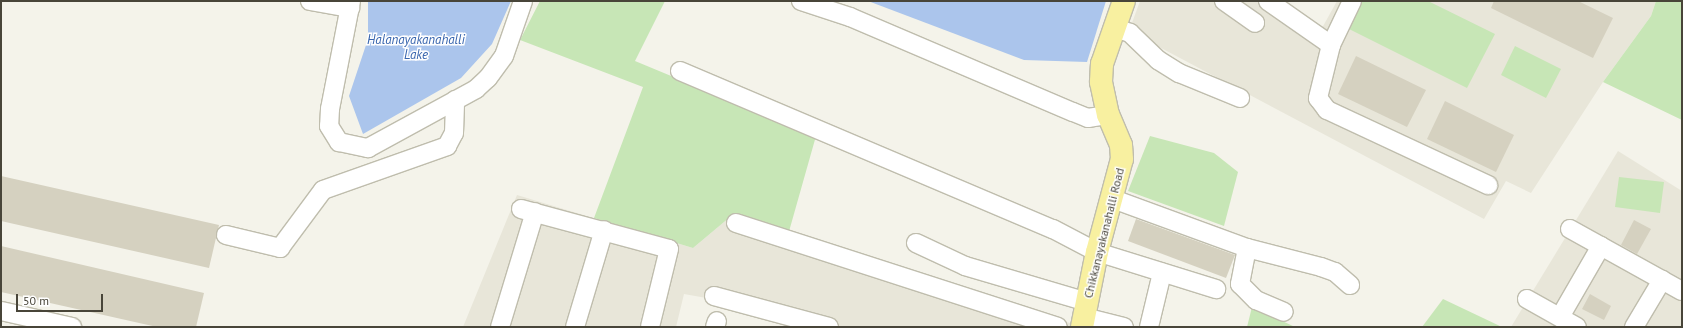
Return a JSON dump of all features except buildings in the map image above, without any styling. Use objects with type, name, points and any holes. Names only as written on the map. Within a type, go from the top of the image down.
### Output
[{"type":"main road","name":"Chikkanayakanahalli Road","points":[[1084,315],[1097,252],[1113,199],[1122,159],[1121,145],[1108,115],[1101,82],[1102,64],[1124,1]]},
{"type":"street","points":[[310,1],[350,4],[329,118],[332,134],[339,142],[368,148],[476,89],[500,65],[523,1]]},
{"type":"street","points":[[802,1],[850,17],[1088,118],[1108,115]]},
{"type":"street","points":[[1224,1],[1255,23]]},
{"type":"street","points":[[1268,1],[1331,45]]},
{"type":"street","points":[[1352,1],[1331,45],[1318,98],[1327,110],[1488,186]]},
{"type":"street","points":[[1114,28],[1130,33],[1158,60],[1179,73],[1240,98]]},
{"type":"street","points":[[680,72],[1053,229],[1097,252],[1216,289]]},
{"type":"street","points":[[226,235],[280,248],[323,190],[446,146],[454,133],[455,100]]},
{"type":"street","points":[[1113,199],[1247,248],[1335,272],[1350,285]]},
{"type":"street","points":[[500,327],[528,210],[669,249],[650,327]]},
{"type":"street","points":[[736,223],[1058,327]]},
{"type":"street","points":[[1570,229],[1682,291]]},
{"type":"street","points":[[575,327],[604,230]]},
{"type":"street","points":[[916,243],[966,266],[1084,315],[1124,327]]},
{"type":"street","points":[[1560,318],[1601,246]]},
{"type":"street","points":[[1247,248],[1240,284],[1256,300],[1284,312]]},
{"type":"street","points":[[1149,327],[1162,273]]},
{"type":"street","points":[[1634,327],[1662,280]]},
{"type":"street","points":[[714,296],[829,327]]},
{"type":"street","points":[[1527,299],[1577,327]]},
{"type":"street","points":[[1,311],[64,326]]},
{"type":"shaded area","points":[[1140,1],[1282,1],[1322,28],[1337,1],[1656,1],[1651,16],[1603,82],[1531,193],[1506,181],[1484,219],[1129,31]]},
{"type":"shaded area","points":[[1618,151],[1682,191],[1682,327],[1511,327]]},
{"type":"shaded area","points":[[517,195],[693,248],[730,217],[1073,324],[1072,327],[827,327],[751,306],[684,294],[676,327],[463,327]]},
{"type":"green space","points":[[540,1],[665,1],[635,61],[816,136],[788,235],[730,217],[693,248],[594,218],[643,87],[520,40]]},
{"type":"green space","points":[[1360,1],[1428,1],[1495,34],[1467,88],[1347,28]]},
{"type":"green space","points":[[1656,1],[1682,1],[1682,120],[1603,82],[1651,16]]},
{"type":"green space","points":[[1515,46],[1561,69],[1546,98],[1501,75]]},
{"type":"green space","points":[[1150,136],[1214,153],[1238,172],[1224,226],[1128,191]]},
{"type":"green space","points":[[1619,177],[1664,182],[1660,213],[1615,207]]},
{"type":"green space","points":[[1443,299],[1502,327],[1422,327]]},
{"type":"green space","points":[[1252,307],[1295,327],[1247,327]]},
{"type":"water","name":"Halanayakanahalli Lake","points":[[368,1],[511,1],[492,44],[461,78],[363,134],[349,96],[368,39]]},
{"type":"water","points":[[868,1],[1106,1],[1087,62],[1024,60]]}]
